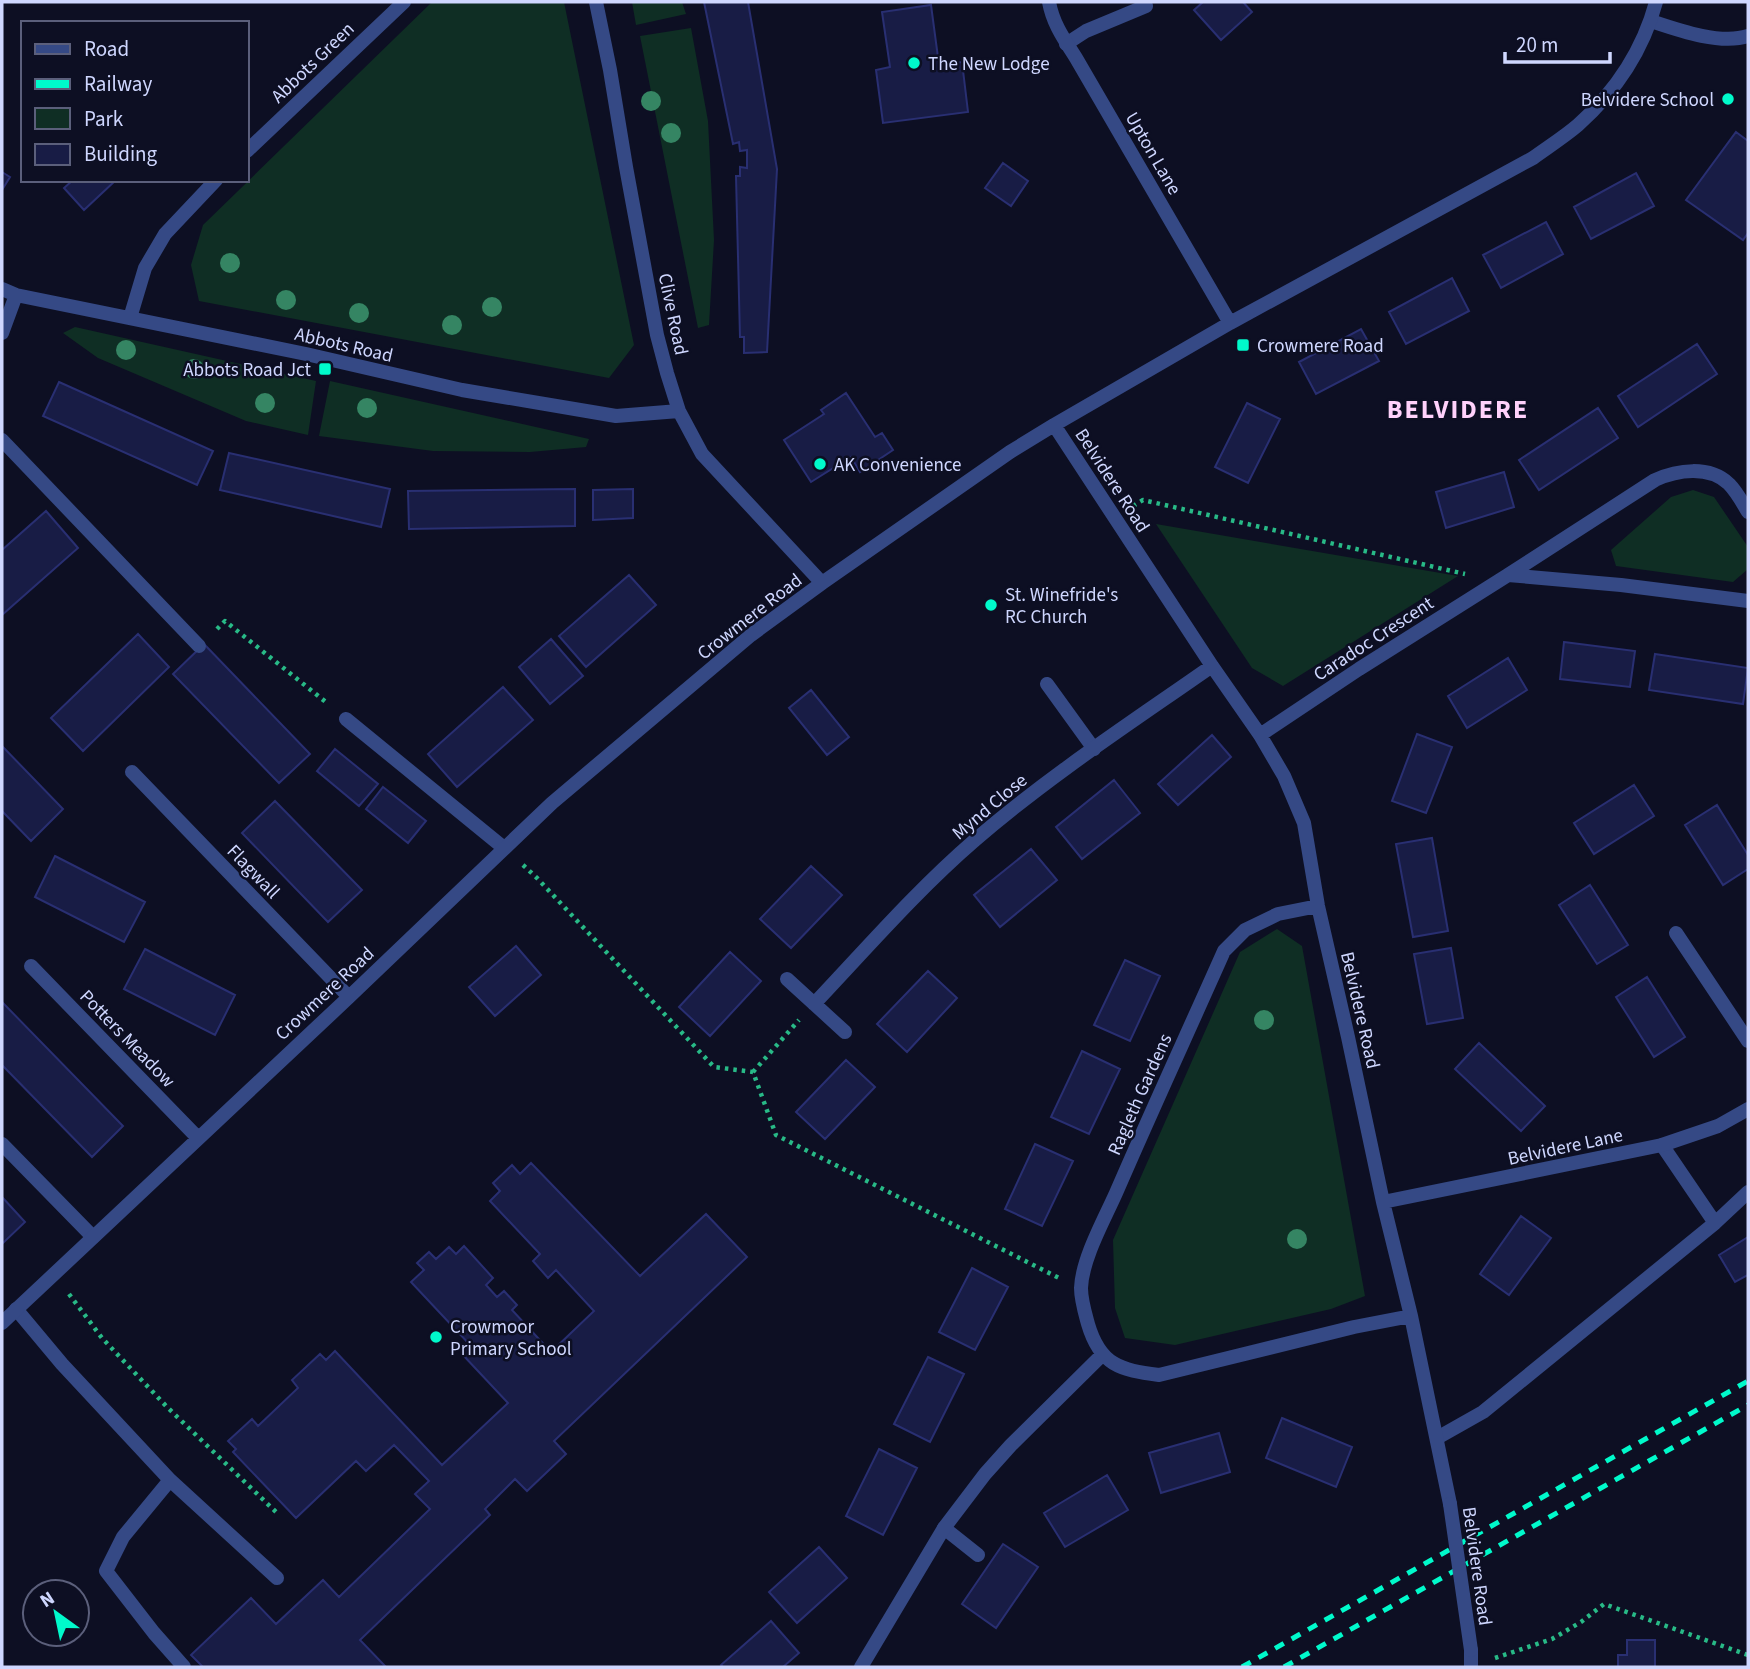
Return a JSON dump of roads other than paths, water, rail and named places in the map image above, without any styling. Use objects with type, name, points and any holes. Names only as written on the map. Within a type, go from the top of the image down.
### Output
[{"type":"street","name":"Abbots Green","points":[[248,150],[404,2]]},
{"type":"street","name":"Clive Road","points":[[596,2],[657,335],[680,411],[702,454],[822,583]]},
{"type":"street","name":"Upton Lane","points":[[1049,2],[1058,32],[1230,323]]},
{"type":"street","name":"Crowmere Road","points":[[2,1323],[552,803],[751,635],[1010,452],[1054,425],[1230,323],[1533,158],[1578,125],[1630,65],[1651,21],[1656,2]]},
{"type":"street","points":[[1066,44],[1086,31],[1146,6]]},
{"type":"street","points":[[1651,21],[1712,37],[1733,39],[1748,36]]},
{"type":"street","points":[[130,318],[145,268],[165,234],[214,182]]},
{"type":"street","name":"Abbots Road","points":[[9,292],[306,354],[462,390],[616,416],[680,411]]},
{"type":"street","points":[[2,333],[9,292]]},
{"type":"street","name":"Belvidere Road","points":[[1054,425],[1260,735],[1284,776],[1304,823],[1318,906],[1437,1438],[1450,1504],[1471,1666]]},
{"type":"street","points":[[2,440],[199,646]]},
{"type":"street","name":"Caradoc Crescent","points":[[1260,735],[1359,668],[1655,480],[1672,472],[1695,471],[1726,482],[1739,496],[1748,512]]},
{"type":"street","points":[[1508,575],[1748,600]]},
{"type":"street","name":"Mynd Close","points":[[814,1004],[918,895],[975,841],[1047,783],[1212,666]]},
{"type":"street","points":[[1047,684],[1094,749]]},
{"type":"street","points":[[346,719],[504,848]]},
{"type":"street","name":"Flagwall","points":[[132,772],[349,997]]},
{"type":"street","name":"Ragleth Gardens","points":[[1102,1355],[1092,1336],[1085,1312],[1081,1289],[1084,1267],[1224,951],[1245,930],[1278,914],[1318,906]]},
{"type":"street","points":[[1676,933],[1748,1041]]},
{"type":"street","name":"Potters Meadow","points":[[31,966],[198,1138]]},
{"type":"street","points":[[787,979],[845,1032]]},
{"type":"street","name":"Belvidere Lane","points":[[1383,1202],[1662,1145],[1718,1126],[1748,1109]]},
{"type":"street","points":[[2,1144],[93,1237]]},
{"type":"street","points":[[1662,1145],[1715,1223]]},
{"type":"street","points":[[1437,1438],[1483,1412],[1715,1223],[1748,1192]]},
{"type":"street","points":[[16,1309],[62,1364],[170,1480],[277,1578]]},
{"type":"street","points":[[861,1667],[944,1528],[985,1474],[1102,1355],[1118,1366],[1159,1374],[1411,1316]]},
{"type":"street","points":[[170,1480],[123,1537],[106,1571],[184,1667]]},
{"type":"street","points":[[944,1528],[978,1555]]},
{"type":"railway","points":[[1242,1667],[1748,1381]]},
{"type":"railway","points":[[1284,1667],[1748,1405]]},
{"type":"place","name":"The New Lodge","points":[[914,63]]},
{"type":"place","name":"Belvidere School","points":[[1728,99]]},
{"type":"place","name":"Crowmere Road","points":[[1243,345]]},
{"type":"place","name":"Abbots Road Jct","points":[[325,369]]},
{"type":"place","name":"AK Convenience","points":[[820,464]]},
{"type":"place","name":"St. Winefride's RC Church","points":[[991,605]]},
{"type":"place","name":"Crowmoor Primary School","points":[[436,1337]]},
{"type":"district","name":"BELVIDERE","points":[[1458,409]]}]
